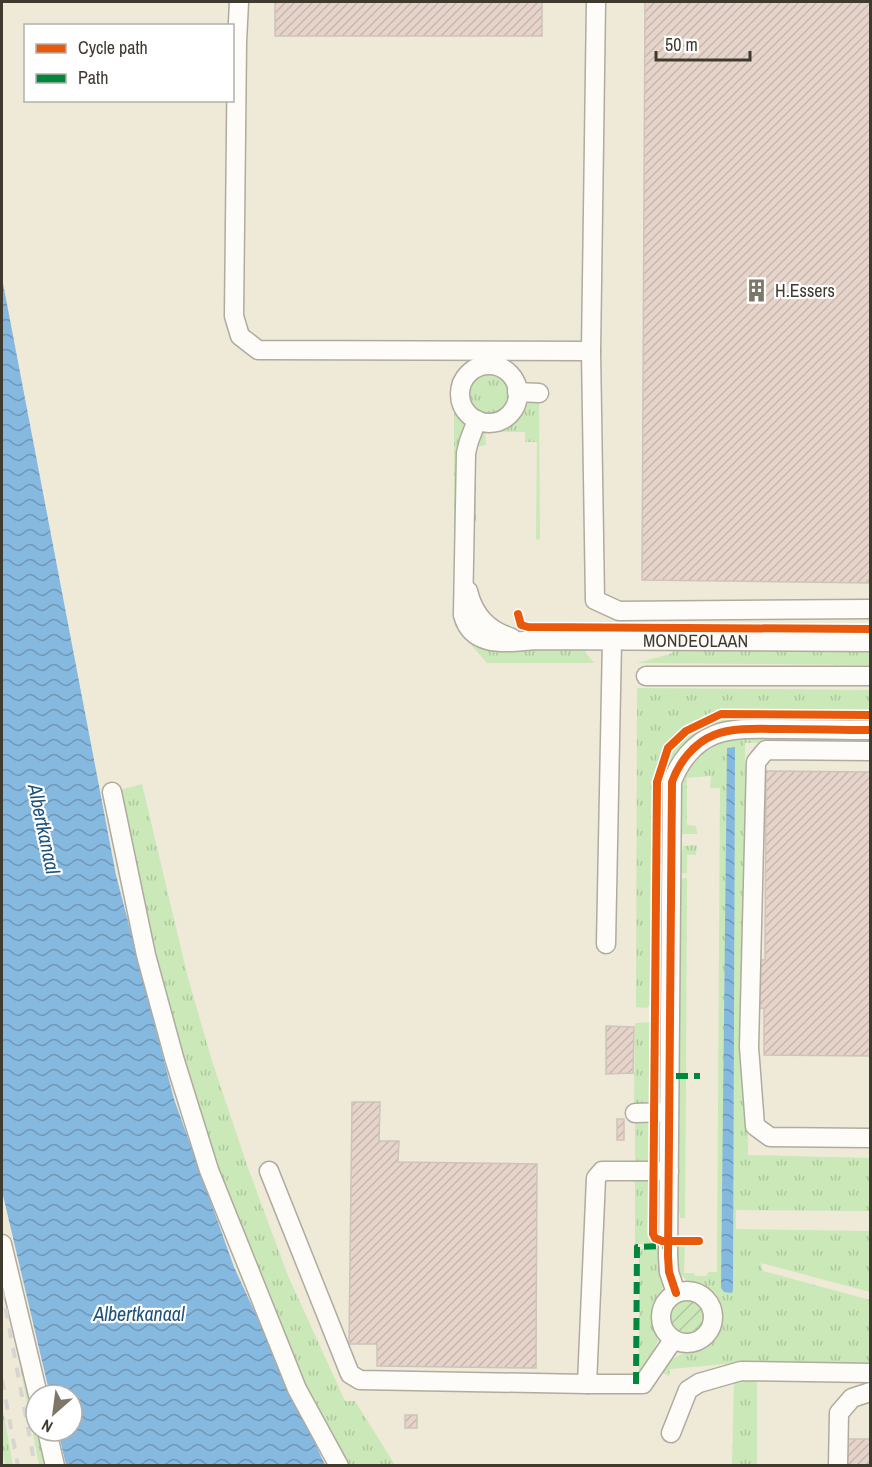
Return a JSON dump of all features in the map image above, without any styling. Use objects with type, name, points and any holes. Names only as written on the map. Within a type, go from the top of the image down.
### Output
[{"type":"street","points":[[239,2],[234,316],[240,336],[258,350],[591,351]]},
{"type":"street","points":[[596,2],[591,351],[595,600],[619,611],[870,609]]},
{"type":"street","points":[[492,365],[504,370],[513,378],[517,392],[513,408],[504,418],[492,422],[477,420],[465,410],[460,396],[465,378],[474,369],[492,365]]},
{"type":"street","points":[[517,392],[539,393]]},
{"type":"street","name":"MONDEOLAAN","points":[[477,420],[466,453],[464,573],[474,611],[481,621],[493,631],[522,641],[870,642]]},
{"type":"street","points":[[606,944],[612,640]]},
{"type":"street","points":[[646,676],[870,676]]},
{"type":"street","points":[[676,1293],[669,1272],[668,1256],[672,782],[676,772],[692,750],[716,734],[753,729],[870,730]]},
{"type":"street","points":[[870,751],[766,750],[756,762],[749,1047],[755,1126],[770,1137],[870,1138]]},
{"type":"street","points":[[112,792],[146,955],[175,1061],[209,1170],[297,1389],[339,1466]]},
{"type":"street","points":[[635,1113],[669,1112]]},
{"type":"street","points":[[269,1171],[350,1374],[360,1380],[643,1384],[673,1340]]},
{"type":"street","points":[[587,1384],[596,1178],[603,1171],[669,1171]]},
{"type":"street","points":[[2,1244],[35,1383]]},
{"type":"street","points":[[691,1291],[699,1294],[710,1304],[713,1319],[708,1334],[702,1339],[687,1344],[673,1340],[663,1329],[660,1315],[665,1302],[676,1293],[691,1291]]},
{"type":"street","points":[[671,1433],[688,1390],[699,1383],[741,1371],[870,1373]]},
{"type":"street","points":[[838,1466],[839,1413],[852,1398],[870,1392]]},
{"type":"street","points":[[49,1443],[55,1466]]},
{"type":"green space","points":[[489,373],[503,379],[509,393],[503,407],[489,413],[475,407],[469,393],[475,379]]},
{"type":"green space","points":[[454,399],[465,422],[459,549],[454,549]]},
{"type":"green space","points":[[534,400],[539,400],[540,540],[536,539],[537,442],[525,442],[525,432],[485,432],[486,445],[476,447],[476,521],[472,521],[471,476],[476,443],[483,432],[510,420]]},
{"type":"green space","points":[[455,619],[586,647],[586,653],[594,663],[487,663],[455,626]]},
{"type":"green space","points":[[677,648],[870,649],[870,665],[637,663],[670,654]]},
{"type":"green space","points":[[637,688],[870,690],[870,712],[727,711],[689,726],[671,743],[658,767],[654,781],[652,1003],[647,1008],[636,1007]]},
{"type":"green space","points":[[741,717],[870,718],[870,723],[699,733],[686,742],[670,765],[665,872],[658,868],[658,815],[665,768],[674,749],[689,733],[710,723]]},
{"type":"green space","points":[[744,737],[870,737],[870,742],[745,743],[748,1155],[870,1158],[870,1211],[736,1210],[736,1229],[870,1231],[870,1292],[761,1263],[763,1271],[870,1300],[870,1365],[737,1363],[670,1369],[669,1376],[661,1372],[668,1363],[713,1340],[721,1320],[720,1308],[716,1300],[681,1275],[677,1267],[676,1255],[676,1243],[685,1243],[684,1273],[707,1276],[708,1272],[717,1272],[720,788],[710,788],[711,776],[687,778],[687,825],[696,826],[697,834],[682,834],[682,829],[678,828],[679,796],[685,775],[697,759],[714,747]]},
{"type":"green space","points":[[142,784],[188,978],[212,1061],[288,1276],[345,1401],[355,1401],[395,1465],[343,1465],[301,1383],[226,1204],[180,1063],[116,791]]},
{"type":"green space","points":[[697,845],[696,855],[687,855],[687,873],[678,874],[678,851],[683,850],[683,846]]},
{"type":"green space","points":[[687,878],[686,1074],[676,1074],[677,879]]},
{"type":"green space","points":[[665,879],[664,984],[658,984],[658,884]]},
{"type":"green space","points":[[652,1022],[652,1107],[634,1107],[635,1023]]},
{"type":"green space","points":[[676,1078],[686,1078],[685,1218],[680,1218],[680,1213],[676,1213]]},
{"type":"green space","points":[[635,1117],[652,1117],[651,1160],[648,1164],[635,1164]]},
{"type":"green space","points":[[635,1179],[651,1180],[651,1236],[662,1244],[635,1244]]},
{"type":"green space","points":[[663,1248],[664,1286],[653,1312],[658,1340],[644,1373],[639,1372],[639,1249]]},
{"type":"green space","points":[[687,1299],[701,1304],[706,1318],[701,1332],[687,1337],[673,1332],[668,1318],[673,1304]]},
{"type":"green space","points":[[12,1308],[30,1383],[24,1383],[24,1387],[11,1320]]},
{"type":"green space","points":[[734,1380],[757,1381],[757,1465],[732,1466]]},
{"type":"green space","points":[[2,1406],[13,1465],[5,1465],[2,1445]]},
{"type":"green space","points":[[35,1443],[45,1443],[50,1465],[39,1465]]},
{"type":"water","name":"Albertkanaal","points":[[2,278],[116,875],[174,1099],[234,1267],[325,1465],[66,1465],[61,1443],[84,1443],[84,1383],[47,1383],[2,1191]]},
{"type":"water","points":[[735,747],[732,1293],[724,1292],[721,1288],[727,748]]},
{"type":"building","points":[[275,2],[542,2],[542,36],[275,36]]},
{"type":"building","name":"H.Essers","points":[[645,2],[870,2],[870,583],[642,580]]},
{"type":"building","points":[[766,771],[870,772],[870,1056],[764,1055],[764,1008],[754,1009],[754,960],[765,960]]},
{"type":"building","points":[[606,1026],[634,1027],[633,1073],[606,1074]]},
{"type":"building","points":[[352,1102],[380,1102],[379,1141],[399,1141],[398,1162],[537,1164],[536,1368],[377,1366],[377,1344],[349,1344]]},
{"type":"building","points":[[617,1119],[624,1119],[624,1140],[617,1140]]},
{"type":"building","points":[[405,1415],[417,1415],[417,1428],[405,1428]]},
{"type":"building","points":[[845,1439],[870,1439],[870,1466],[845,1466]]},
{"type":"railway","points":[[2,1289],[35,1466]]},
{"type":"railway","points":[[2,1380],[18,1466]]},
{"type":"marked path","points":[[676,1076],[700,1076]]},
{"type":"marked path","points":[[636,1384],[637,1247],[665,1246]]},
{"type":"cycle path","points":[[518,614],[521,625],[528,627],[870,629]]},
{"type":"cycle path","points":[[699,1241],[662,1241],[655,1238],[653,1234],[657,782],[668,748],[686,731],[721,714],[870,715]]},
{"type":"cycle path","points":[[676,1293],[669,1272],[668,1256],[672,782],[683,760],[694,748],[707,738],[722,732],[757,729],[870,730]]},
{"type":"place","name":"H.Essers","points":[[757,291]]}]
